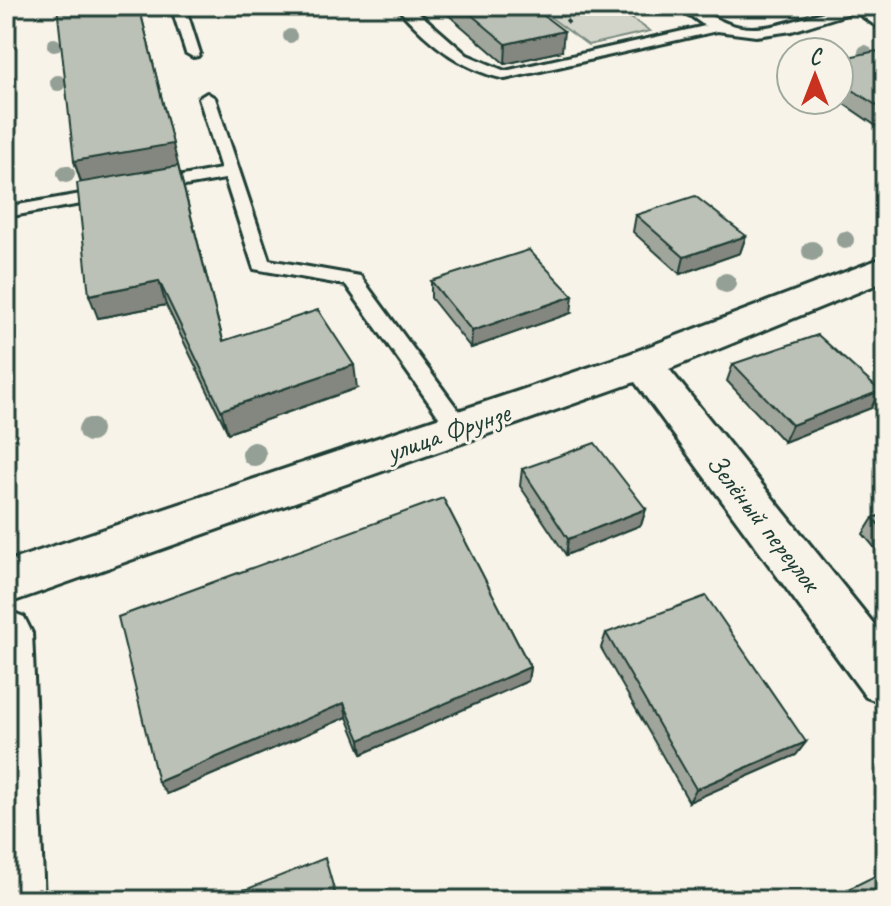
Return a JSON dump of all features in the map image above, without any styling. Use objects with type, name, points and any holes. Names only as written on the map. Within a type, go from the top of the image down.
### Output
[{"type":"street","points":[[861,7],[885,21]]},
{"type":"street","name":"улица Фрунзе","points":[[6,583],[643,364],[885,268]]},
{"type":"street","name":"Зелёный переулок","points":[[643,364],[885,679]]},
{"type":"street","points":[[6,633],[12,900]]},
{"type":"lane","points":[[178,6],[193,53]]},
{"type":"lane","points":[[403,6],[468,64],[484,72],[505,75],[718,27]]},
{"type":"lane","points":[[684,6],[718,27],[736,32],[760,32],[861,7]]},
{"type":"lane","points":[[207,98],[261,265],[353,280],[459,428]]},
{"type":"lane","points":[[6,212],[231,173]]},
{"type":"shaded area","points":[[535,6],[613,6],[650,31],[588,45]]},
{"type":"building","points":[[57,6],[139,6],[173,144],[74,161]]},
{"type":"building","points":[[461,6],[531,6],[564,31],[506,44]]},
{"type":"building","points":[[876,51],[885,57],[885,111],[855,91],[855,56]]},
{"type":"building","points":[[178,166],[223,341],[318,310],[354,365],[221,410],[159,281],[89,295],[77,183]]},
{"type":"building","points":[[695,196],[746,236],[684,257],[636,215]]},
{"type":"building","points":[[529,250],[573,296],[472,331],[431,281]]},
{"type":"building","points":[[818,335],[880,391],[792,425],[733,364]]},
{"type":"building","points":[[595,443],[646,509],[568,539],[522,469]]},
{"type":"building","points":[[443,498],[530,667],[360,740],[344,703],[158,782],[118,617]]},
{"type":"building","points":[[885,514],[885,532],[873,518]]},
{"type":"building","points":[[706,596],[806,742],[696,789],[606,633]]},
{"type":"building","points":[[325,858],[337,900],[220,900]]},
{"type":"building","points":[[885,871],[885,900],[826,900]]}]
